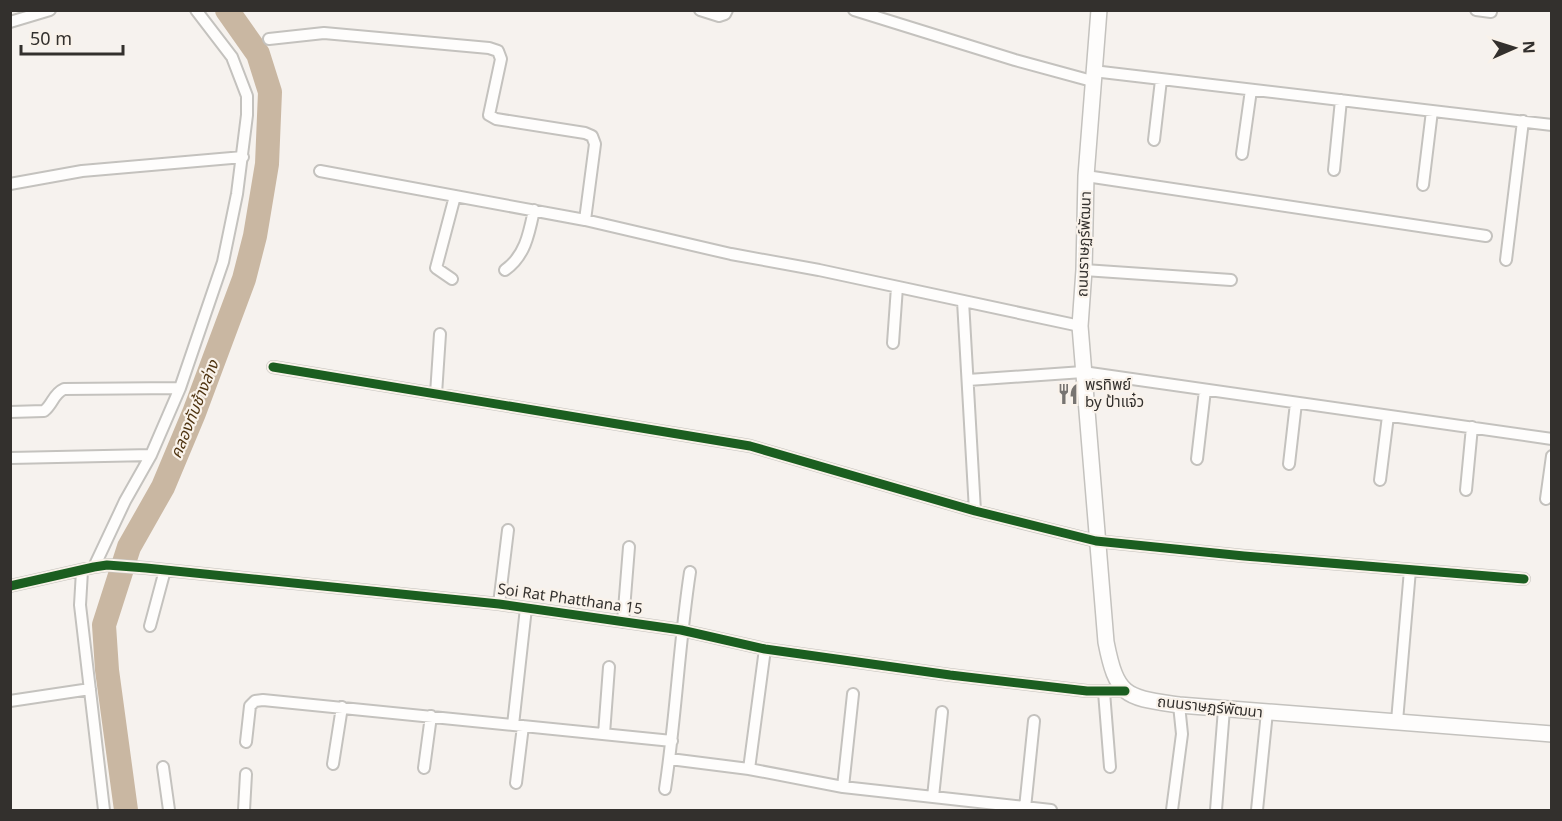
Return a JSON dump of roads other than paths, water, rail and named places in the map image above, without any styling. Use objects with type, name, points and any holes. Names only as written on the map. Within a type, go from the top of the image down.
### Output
[{"type":"street","points":[[10,22],[50,10]]},
{"type":"street","points":[[94,567],[125,501],[151,455],[180,388],[223,262],[243,157],[247,96],[241,77],[232,57],[196,10]]},
{"type":"street","points":[[700,10],[719,16],[725,14],[727,10]]},
{"type":"street","points":[[854,10],[1015,60],[1093,76],[1161,80],[1551,125]]},
{"type":"street","name":"ถนนราษฏร์พัฒนา","points":[[1099,10],[1086,176],[1080,326],[1096,541],[1108,653],[1114,677],[1125,690],[1148,700],[1179,705],[1551,734]]},
{"type":"street","points":[[1476,10],[1491,12]]},
{"type":"street","points":[[269,39],[324,33],[498,51],[501,59],[489,115],[496,119],[592,136],[595,144],[585,220]]},
{"type":"street","points":[[1155,140],[1161,80]]},
{"type":"street","points":[[1242,154],[1251,90]]},
{"type":"street","points":[[1334,170],[1341,100]]},
{"type":"street","points":[[1423,184],[1432,111]]},
{"type":"street","points":[[1506,260],[1523,121]]},
{"type":"street","points":[[10,184],[82,171],[243,157]]},
{"type":"street","points":[[320,171],[585,220],[731,254],[1080,326]]},
{"type":"street","points":[[1086,176],[1486,236]]},
{"type":"street","points":[[452,279],[436,268],[455,196]]},
{"type":"street","points":[[505,270],[522,253],[534,210]]},
{"type":"street","points":[[1084,270],[1231,280]]},
{"type":"street","points":[[893,343],[897,287]]},
{"type":"street","points":[[963,301],[975,511]]},
{"type":"street","points":[[436,394],[440,334]]},
{"type":"street","points":[[273,367],[750,446],[975,511],[1096,541],[1524,579]]},
{"type":"street","points":[[968,380],[1083,372],[1551,440]]},
{"type":"street","points":[[10,412],[44,411],[57,393],[64,389],[180,388]]},
{"type":"street","points":[[1197,459],[1205,390]]},
{"type":"street","points":[[1289,464],[1296,403]]},
{"type":"street","points":[[1380,480],[1388,416]]},
{"type":"street","points":[[1466,490],[1472,427]]},
{"type":"street","points":[[10,458],[151,455]]},
{"type":"street","points":[[1546,499],[1551,456]]},
{"type":"street","points":[[499,604],[508,530]]},
{"type":"street","points":[[623,622],[629,547]]},
{"type":"street","name":"Soi Rat Phatthana 15","points":[[10,585],[94,567],[146,568],[499,604],[681,630],[765,649],[1041,687],[1104,692],[1125,690]]},
{"type":"street","points":[[82,570],[80,605],[104,810]]},
{"type":"street","points":[[150,626],[165,570]]},
{"type":"street","points":[[1397,722],[1410,570]]},
{"type":"street","points":[[665,789],[672,741],[681,630],[690,573]]},
{"type":"street","points":[[516,783],[526,608]]},
{"type":"street","points":[[749,769],[765,649]]},
{"type":"street","points":[[604,734],[609,667]]},
{"type":"street","points":[[10,701],[90,688]]},
{"type":"street","points":[[1104,692],[1110,767]]},
{"type":"street","points":[[843,787],[853,694]]},
{"type":"street","points":[[246,742],[250,706],[255,700],[672,741]]},
{"type":"street","points":[[1172,810],[1182,734],[1179,705]]},
{"type":"street","points":[[333,764],[342,707]]},
{"type":"street","points":[[1216,810],[1224,709]]},
{"type":"street","points":[[933,797],[942,712]]},
{"type":"street","points":[[1257,810],[1267,712]]},
{"type":"street","points":[[424,768],[431,716]]},
{"type":"street","points":[[1024,808],[1034,721]]},
{"type":"street","points":[[670,759],[749,769],[843,787],[1051,810]]},
{"type":"street","points":[[163,767],[170,810]]},
{"type":"street","points":[[244,810],[246,774]]},
{"type":"waterway","name":"คลองทับช้างล่าง","points":[[126,810],[107,670],[104,625],[129,547],[163,487],[194,413],[244,279],[255,236],[267,164],[270,92],[258,54],[227,10]]},
{"type":"place","name":"พรทิพย์ by ป้าแจ๋ว","points":[[1068,394]]}]
